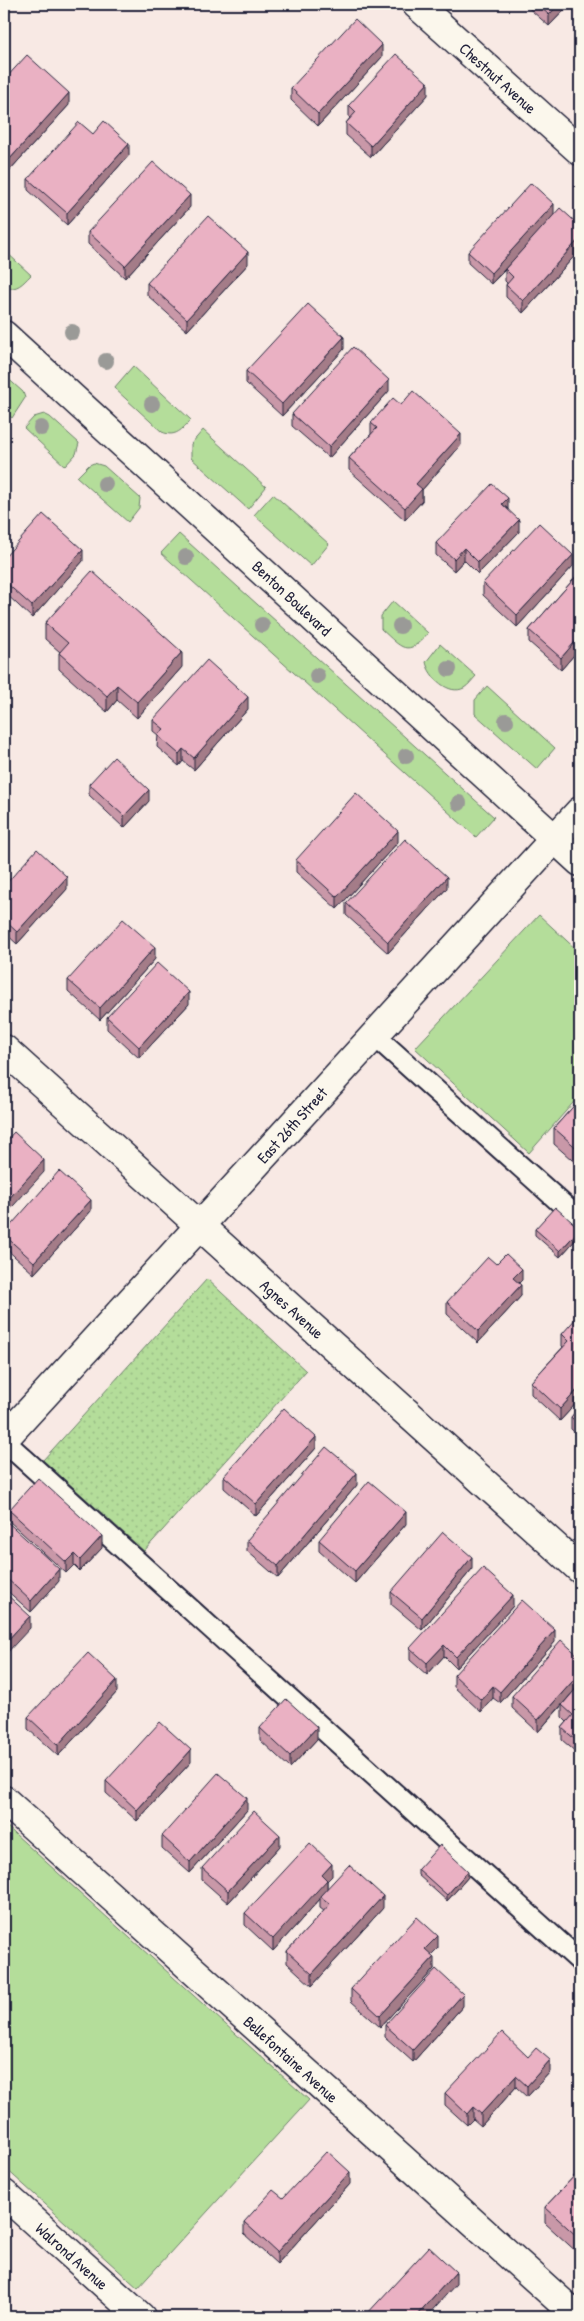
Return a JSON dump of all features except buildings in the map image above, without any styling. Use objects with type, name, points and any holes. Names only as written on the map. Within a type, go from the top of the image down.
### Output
[{"type":"street","name":"Chestnut Avenue","points":[[416,4],[580,152]]},
{"type":"street","name":"Benton Boulevard","points":[[4,335],[580,862]]},
{"type":"street","name":"East 26th Street","points":[[4,1440],[580,811]]},
{"type":"street","name":"Agnes Avenue","points":[[4,1049],[580,1569]]},
{"type":"street","name":"Bellefontaine Avenue","points":[[4,1800],[578,2317]]},
{"type":"street","name":"Walrond Avenue","points":[[4,2194],[141,2317]]},
{"type":"lane","points":[[374,1035],[580,1220]]},
{"type":"lane","points":[[4,1440],[580,1961]]},
{"type":"green space","points":[[4,250],[31,275],[16,287],[4,288]]},
{"type":"green space","points":[[133,366],[191,420],[182,429],[171,434],[162,432],[114,388]]},
{"type":"green space","points":[[4,375],[23,392],[25,398],[12,418],[4,411]]},
{"type":"green space","points":[[44,414],[50,417],[79,443],[76,454],[65,466],[24,428],[34,417]]},
{"type":"green space","points":[[203,430],[266,487],[248,509],[191,458],[191,444]]},
{"type":"green space","points":[[94,463],[104,466],[140,498],[139,508],[128,522],[77,477],[89,465]]},
{"type":"green space","points":[[273,494],[329,544],[311,566],[254,515]]},
{"type":"green space","points":[[179,534],[494,817],[476,837],[161,553]]},
{"type":"green space","points":[[393,601],[428,633],[415,646],[404,648],[381,629],[381,616]]},
{"type":"green space","points":[[440,644],[476,676],[464,688],[458,690],[446,687],[440,684],[431,674],[426,662]]},
{"type":"green space","points":[[487,686],[555,748],[537,769],[475,714],[475,700]]},
{"type":"green space","points":[[539,915],[580,953],[580,1095],[529,1153],[415,1048]]},
{"type":"green space","points":[[207,1279],[306,1371],[144,1551],[43,1460]]},
{"type":"green space","points":[[4,1824],[309,2100],[138,2288],[4,2167]]}]
